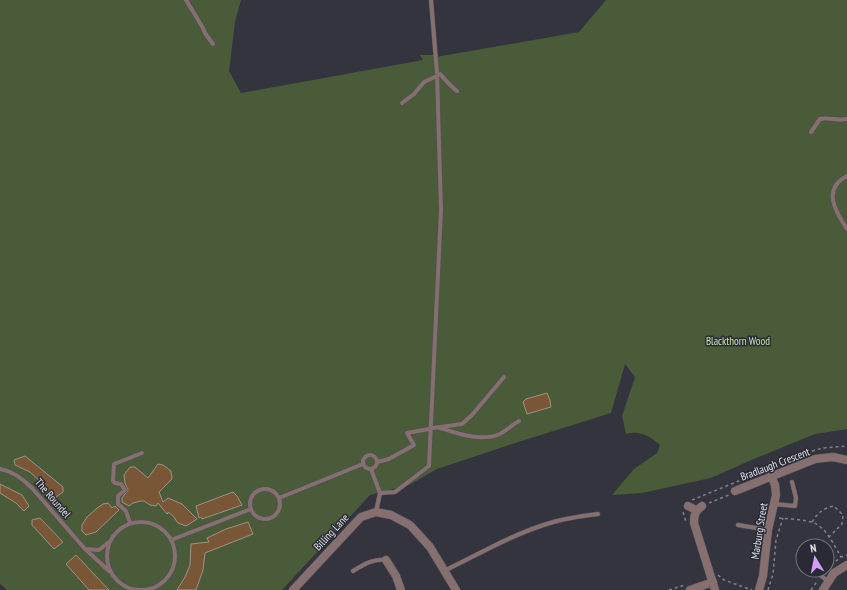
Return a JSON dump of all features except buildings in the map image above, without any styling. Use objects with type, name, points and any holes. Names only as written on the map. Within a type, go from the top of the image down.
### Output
[{"type":"street","name":"Bradlaugh Crescent","points":[[735,491],[804,463],[823,457],[833,457],[847,460]]},
{"type":"street","name":"Marburg Street","points":[[759,590],[763,576],[768,530],[776,495],[775,485],[771,476]]},
{"type":"street","points":[[685,505],[699,508],[694,517],[694,523],[713,582],[690,587]]},
{"type":"street","points":[[376,512],[391,515],[410,525],[430,547],[456,590]]},
{"type":"street","name":"Billing Lane","points":[[293,590],[360,517],[376,512]]},
{"type":"street","points":[[386,560],[396,576],[401,590]]},
{"type":"street","points":[[823,590],[834,574],[847,565]]},
{"type":"lane","points":[[186,0],[203,28],[204,33],[213,44]]},
{"type":"lane","points":[[380,493],[395,492],[429,466],[441,210],[438,77],[431,0]]},
{"type":"lane","points":[[402,103],[414,94],[424,82],[440,74],[451,87],[457,91]]},
{"type":"lane","points":[[812,132],[820,119],[847,119]]},
{"type":"lane","points":[[847,176],[836,186],[833,201],[836,212],[847,229]]},
{"type":"lane","points":[[377,462],[389,459],[414,444],[407,433],[462,424],[472,415],[504,377]]},
{"type":"lane","points":[[433,428],[472,437],[484,438],[508,430],[518,421]]},
{"type":"lane","points":[[130,523],[126,511],[118,504],[118,496],[125,490],[121,484],[113,481],[114,464],[142,453]]},
{"type":"lane","points":[[363,464],[363,459],[369,454],[376,458],[377,462]]},
{"type":"lane","points":[[371,469],[375,467],[377,462]]},
{"type":"lane","points":[[363,464],[366,468],[371,469]]},
{"type":"lane","points":[[279,498],[363,464]]},
{"type":"lane","name":"The Roundel","points":[[0,469],[14,474],[24,480],[85,549],[110,572]]},
{"type":"lane","points":[[371,469],[380,493],[376,512]]},
{"type":"lane","points":[[774,504],[795,506],[796,498],[792,482]]},
{"type":"lane","points":[[269,489],[279,498],[280,503],[277,512],[270,518],[260,518],[256,516],[251,509],[250,504],[252,496],[259,490],[269,489]]},
{"type":"lane","points":[[171,540],[251,509]]},
{"type":"lane","points":[[444,571],[548,523],[572,517],[598,514]]},
{"type":"lane","points":[[145,522],[156,525],[165,531],[171,540],[175,550],[175,561],[172,571],[165,580],[157,586],[136,590],[117,580],[110,572],[107,562],[109,542],[115,532],[130,523],[145,522]]},
{"type":"lane","points":[[738,525],[768,530]]},
{"type":"lane","points":[[85,549],[99,550],[109,542]]},
{"type":"lane","points":[[353,571],[378,559],[386,560]]},
{"type":"lane","points":[[824,578],[828,581]]},
{"type":"path","points":[[808,453],[823,448],[847,446]]},
{"type":"path","points":[[688,527],[685,505],[787,461]]},
{"type":"path","points":[[699,508],[726,497],[735,491]]},
{"type":"path","points":[[812,522],[817,513],[834,506],[843,515],[842,524],[829,537]]},
{"type":"path","points":[[771,517],[812,522],[820,527],[829,537],[841,557]]},
{"type":"path","points":[[768,590],[773,574],[776,540],[783,518]]},
{"type":"path","points":[[835,563],[841,557],[847,555]]},
{"type":"path","points":[[713,582],[715,573],[724,580],[752,590]]},
{"type":"path","points":[[669,590],[690,587]]},
{"type":"green space","name":"Blackthorn Wood","points":[[0,0],[241,0],[235,22],[229,71],[241,93],[423,60],[420,55],[436,55],[436,57],[579,32],[606,0],[847,0],[847,429],[815,434],[711,478],[642,493],[612,495],[634,469],[657,453],[660,445],[640,433],[626,434],[622,416],[635,377],[625,364],[611,413],[437,469],[409,485],[370,495],[282,590],[7,590],[0,584]]}]
